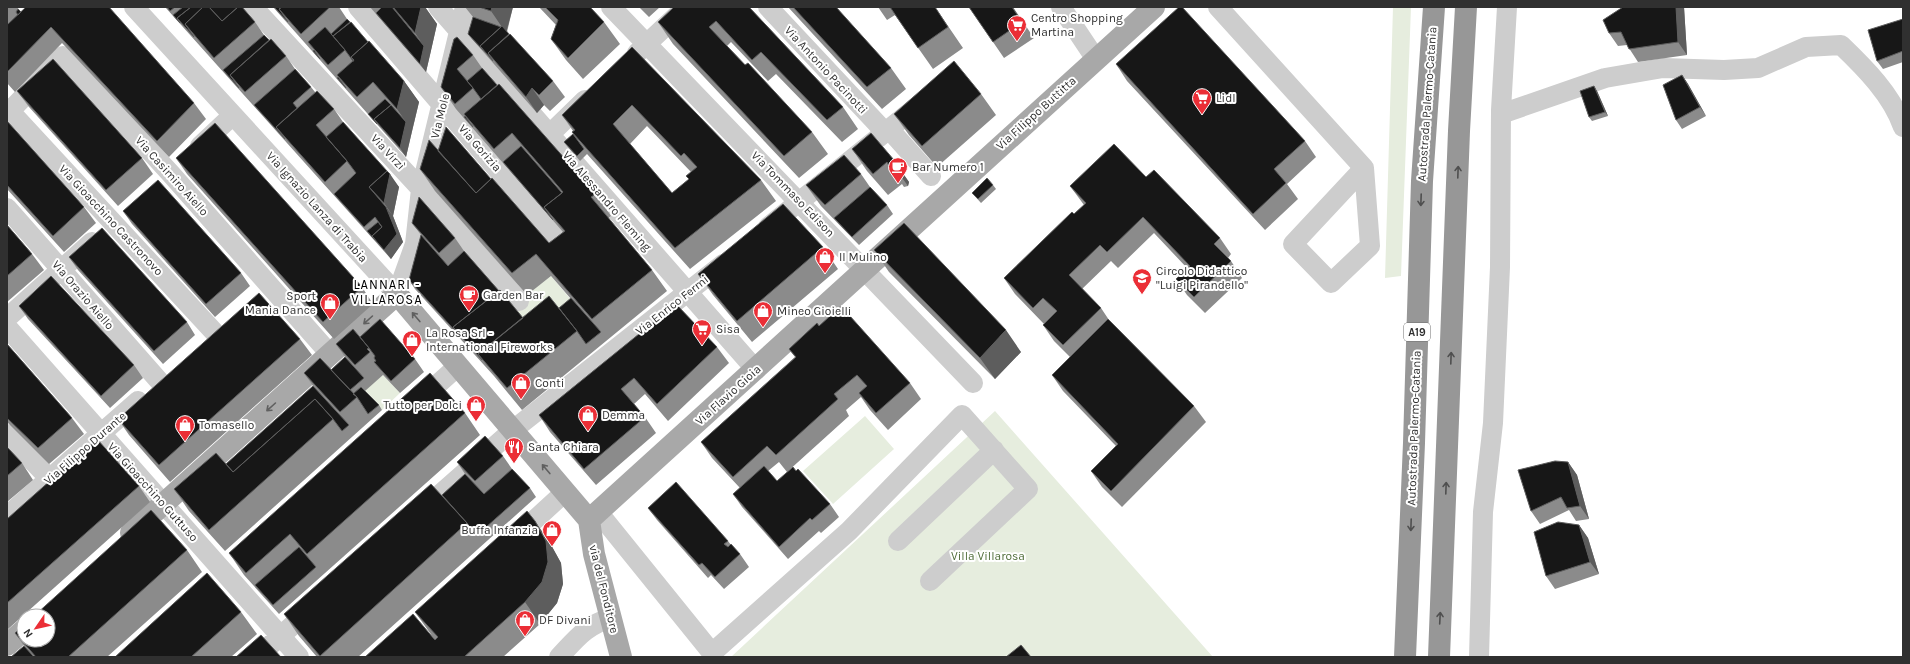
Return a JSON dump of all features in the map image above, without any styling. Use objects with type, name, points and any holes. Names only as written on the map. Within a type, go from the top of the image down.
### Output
[{"type":"highway","name":"Autostrada Palermo-Catania","points":[[1405,657],[1414,443],[1422,181],[1434,7]]},
{"type":"highway","points":[[1439,657],[1459,131],[1466,7]]},
{"type":"main road","name":"Via Filippo Buttitta","points":[[866,269],[1096,58],[1154,7]]},
{"type":"main road","name":"Via Flavio Gioia","points":[[594,516],[866,269]]},
{"type":"main road","points":[[116,547],[397,294]]},
{"type":"main road","name":"Via Ignazio Lanza di Trabia","points":[[397,294],[565,492],[594,516]]},
{"type":"main road","name":"via del Fonditore","points":[[594,516],[594,554],[621,657]]},
{"type":"main road","points":[[7,645],[16,637]]},
{"type":"street","name":"Via Ignazio Lanza di Trabia","points":[[134,7],[397,294]]},
{"type":"street","name":"Via Virzì","points":[[253,7],[421,189],[519,301]]},
{"type":"street","name":"Via Gorizia","points":[[358,7],[570,254]]},
{"type":"street","name":"Via Alessandro Fleming","points":[[438,7],[756,370]]},
{"type":"street","name":"Via Mole","points":[[397,294],[415,244],[421,189],[443,105],[465,7]]},
{"type":"street","name":"Via Tommaso Edison","points":[[611,7],[866,269],[973,382]]},
{"type":"street","points":[[624,65],[686,7]]},
{"type":"street","name":"Via Antonio Pacinotti","points":[[768,7],[931,176]]},
{"type":"street","points":[[1061,7],[1096,58]]},
{"type":"street","points":[[1218,7],[1364,168],[1370,246],[1331,283],[1293,244],[1364,168]]},
{"type":"street","points":[[1478,657],[1483,512],[1493,422],[1500,267],[1501,114],[1507,7]]},
{"type":"street","points":[[1501,114],[1605,78],[1663,68],[1724,70],[1758,68],[1806,47],[1841,45],[1864,66],[1898,113],[1903,127]]},
{"type":"street","name":"Via Casimiro Aiello","points":[[8,110],[63,56],[175,170],[271,286],[330,354]]},
{"type":"street","points":[[549,135],[601,86]]},
{"type":"street","points":[[753,240],[923,102]]},
{"type":"street","name":"Via Gioacchino Castronovo","points":[[8,110],[120,219],[215,333]]},
{"type":"street","points":[[175,170],[233,115]]},
{"type":"street","name":"Via Orazio Aiello","points":[[7,208],[160,382]]},
{"type":"street","points":[[7,318],[120,219]]},
{"type":"street","name":"Via Enrico Fermi","points":[[406,525],[513,430],[735,254]]},
{"type":"street","points":[[254,300],[271,286]]},
{"type":"street","points":[[199,348],[232,319]]},
{"type":"street","name":"Via Gioacchino Guttuso","points":[[7,327],[299,657]]},
{"type":"street","points":[[406,412],[458,366]]},
{"type":"street","name":"Via Filippo Durante","points":[[7,516],[176,368]]},
{"type":"street","points":[[594,516],[712,653],[849,531],[962,415],[1028,489],[930,581]]},
{"type":"street","points":[[7,434],[50,479]]},
{"type":"street","points":[[898,541],[994,450]]},
{"type":"street","points":[[500,551],[565,492]]},
{"type":"street","points":[[257,657],[328,594]]},
{"type":"street","points":[[559,657],[585,630],[597,622],[611,618]]},
{"type":"green space","points":[[1393,7],[1411,7],[1401,276],[1385,278]]},
{"type":"green space","points":[[551,276],[577,307],[538,339],[511,306]]},
{"type":"green space","points":[[383,375],[400,393],[382,410],[364,391]]},
{"type":"green space","name":"Villa Villarosa","points":[[995,411],[1213,657],[731,657]]},
{"type":"green space","points":[[865,416],[894,449],[833,504],[803,471]]},
{"type":"building","points":[[26,7],[109,7],[194,103],[157,141],[51,27],[7,72],[7,25]]},
{"type":"building","points":[[167,7],[175,7],[170,11]]},
{"type":"building","points":[[183,7],[191,7],[177,18],[180,23],[173,15]]},
{"type":"building","points":[[191,7],[203,7],[185,24],[194,37],[177,18]]},
{"type":"building","points":[[203,7],[209,7],[222,21],[238,7],[242,7],[255,22],[214,58],[185,24]]},
{"type":"building","points":[[209,7],[238,7],[222,21]]},
{"type":"building","points":[[274,7],[282,7],[279,9],[288,22]]},
{"type":"building","points":[[282,7],[330,7],[301,34],[279,9]]},
{"type":"building","points":[[382,7],[392,7],[424,46],[420,64],[376,13]]},
{"type":"building","points":[[393,7],[421,7],[415,33]]},
{"type":"building","points":[[479,7],[492,7],[491,11]]},
{"type":"building","points":[[545,7],[590,7],[604,22],[568,58],[551,39],[558,20]]},
{"type":"building","points":[[674,7],[749,7],[843,107],[827,120],[761,52],[752,60],[716,21],[709,27],[745,65],[748,63],[812,132],[784,156],[658,22]]},
{"type":"building","points":[[793,7],[836,7],[891,68],[867,87]]},
{"type":"building","points":[[890,7],[935,7],[948,27],[918,48]]},
{"type":"building","points":[[969,7],[1012,7],[1022,22],[993,42]]},
{"type":"building","points":[[1179,7],[1182,7],[1305,141],[1274,169],[1286,183],[1253,214],[1116,64]]},
{"type":"building","points":[[1623,7],[1676,7],[1678,42],[1629,49],[1621,32],[1609,33],[1603,20]]},
{"type":"building","points":[[18,9],[21,12],[18,15],[16,12]]},
{"type":"building","points":[[473,17],[501,27],[480,46],[483,50],[468,34]]},
{"type":"building","points":[[347,19],[350,22],[333,36],[331,34]]},
{"type":"building","points":[[1903,19],[1903,51],[1877,61],[1868,30]]},
{"type":"building","points":[[351,22],[368,42],[351,57],[354,61],[333,36]]},
{"type":"building","points":[[502,26],[509,34],[488,53],[493,61],[480,46]]},
{"type":"building","points":[[325,27],[345,50],[328,65],[308,42]]},
{"type":"building","points":[[510,34],[553,81],[539,95],[532,88],[526,97],[488,53]]},
{"type":"building","points":[[264,35],[269,40],[230,75],[239,88],[223,70]]},
{"type":"building","points":[[457,37],[473,55],[457,69],[473,88],[455,104],[441,87],[454,39]]},
{"type":"building","points":[[271,39],[286,56],[245,92],[230,75]]},
{"type":"building","points":[[369,41],[404,81],[397,109],[373,82],[357,97],[337,75],[354,60],[351,57]]},
{"type":"building","points":[[632,47],[761,180],[675,248],[572,132],[575,130],[562,115]],"holes":[[[632,105],[681,156],[684,153],[697,167],[686,176],[689,179],[672,193],[613,124]]]},
{"type":"building","points":[[53,59],[142,158],[106,190],[17,91]]},
{"type":"building","points":[[954,61],[981,94],[922,146],[894,114]]},
{"type":"building","points":[[482,68],[497,85],[481,99],[467,81]]},
{"type":"building","points":[[295,69],[311,87],[293,103],[297,108],[276,127],[285,139],[254,105]]},
{"type":"building","points":[[1682,75],[1700,107],[1676,120],[1663,85]]},
{"type":"building","points":[[499,84],[596,194],[591,197],[652,270],[592,319],[536,254],[512,273],[420,169],[429,140],[476,193],[492,178],[549,243],[565,231],[544,207],[563,192],[512,133],[494,149],[464,114]]},
{"type":"building","points":[[1594,86],[1605,112],[1589,117],[1580,91]]},
{"type":"building","points":[[317,91],[334,109],[316,125],[347,161],[325,182],[276,127]]},
{"type":"building","points":[[385,99],[391,105],[374,119],[377,124],[368,114]]},
{"type":"building","points":[[391,105],[406,122],[400,148],[374,119]]},
{"type":"building","points":[[7,121],[84,207],[53,236],[7,185]]},
{"type":"building","points":[[343,122],[387,171],[369,187],[386,207],[397,234],[384,250],[372,236],[382,227],[375,217],[364,227],[334,194],[356,173],[326,137]]},
{"type":"building","points":[[215,123],[362,287],[323,322],[176,158]]},
{"type":"building","points":[[446,127],[491,179],[476,193],[438,151]]},
{"type":"building","points":[[871,133],[894,160],[893,165],[889,166],[887,162],[873,174],[852,149]]},
{"type":"building","points":[[573,134],[584,149],[577,156],[564,142]]},
{"type":"building","points":[[1114,144],[1146,177],[1154,170],[1220,238],[1214,244],[1231,261],[1194,297],[1176,279],[1190,266],[1143,217],[1107,252],[1100,245],[1069,275],[1101,308],[1063,345],[1043,325],[1057,311],[1043,298],[1033,308],[1004,278],[1072,212],[1074,214],[1086,203],[1070,186]]},
{"type":"building","points":[[521,146],[562,193],[544,207],[553,220],[503,162]]},
{"type":"building","points":[[844,155],[861,174],[825,205],[806,185]]},
{"type":"building","points":[[387,171],[390,174],[384,203],[369,187]]},
{"type":"building","points":[[987,178],[993,185],[978,199],[972,193]]},
{"type":"building","points":[[158,180],[241,273],[206,304],[123,211]]},
{"type":"building","points":[[870,187],[887,205],[852,237],[834,218]]},
{"type":"building","points":[[419,197],[455,238],[439,253],[412,223]]},
{"type":"building","points":[[783,204],[823,247],[737,321],[698,274]]},
{"type":"building","points":[[378,222],[382,227],[372,236],[375,240],[367,231]]},
{"type":"building","points":[[904,223],[1006,330],[980,358],[874,250]]},
{"type":"building","points":[[7,225],[32,254],[7,276]]},
{"type":"building","points":[[102,228],[187,322],[154,351],[69,257]]},
{"type":"building","points":[[421,235],[448,266],[464,251],[499,291],[453,327],[458,334],[409,280]]},
{"type":"building","points":[[51,276],[134,365],[101,396],[19,306]]},
{"type":"building","points":[[500,290],[523,318],[478,354],[482,360],[453,327]]},
{"type":"building","points":[[259,293],[300,339],[159,465],[118,419]]},
{"type":"building","points":[[549,296],[577,331],[507,388],[478,354]]},
{"type":"building","points":[[571,298],[601,332],[586,344],[559,308]]},
{"type":"building","points":[[676,304],[717,347],[657,404],[634,378],[621,389],[645,417],[584,469],[539,415]]},
{"type":"building","points":[[841,306],[910,383],[876,413],[859,393],[867,386],[857,375],[834,394],[838,399],[776,455],[767,446],[733,477],[701,442],[796,357],[789,349],[817,323],[819,326]]},
{"type":"building","points":[[380,319],[415,359],[391,381],[374,362],[376,361],[374,358],[375,356],[360,337]]},
{"type":"building","points":[[1108,319],[1194,406],[1111,491],[1091,471],[1118,444],[1052,375]]},
{"type":"building","points":[[353,329],[369,348],[367,349],[370,352],[355,365],[336,344]]},
{"type":"building","points":[[7,344],[72,418],[38,448],[7,418]]},
{"type":"building","points":[[345,357],[364,378],[350,390],[331,370]]},
{"type":"building","points":[[320,358],[357,397],[340,412],[304,373]]},
{"type":"building","points":[[430,373],[465,413],[307,554],[290,534],[246,573],[229,553]]},
{"type":"building","points":[[313,386],[349,425],[342,431],[315,399],[233,472],[226,464]]},
{"type":"building","points":[[361,387],[379,405],[368,414],[357,397],[353,394]]},
{"type":"building","points":[[315,399],[333,419],[209,530],[174,489],[216,453],[233,472]]},
{"type":"building","points":[[485,436],[503,456],[475,481],[457,462]]},
{"type":"building","points":[[97,439],[139,486],[7,603],[7,519]]},
{"type":"building","points":[[7,447],[22,463],[7,476]]},
{"type":"building","points":[[1555,461],[1568,462],[1580,506],[1567,508],[1561,497],[1531,511],[1518,470]]},
{"type":"building","points":[[764,466],[777,481],[793,467],[796,471],[798,469],[830,504],[812,520],[810,518],[779,547],[733,494]]},
{"type":"building","points":[[512,469],[530,488],[476,536],[467,523],[442,495],[465,474],[484,494]]},
{"type":"building","points":[[676,482],[728,541],[724,544],[728,547],[731,544],[740,554],[715,577],[702,563],[699,565],[648,508]]},
{"type":"building","points":[[431,484],[467,523],[320,656],[284,614]]},
{"type":"building","points":[[151,510],[187,550],[68,657],[36,657],[28,648],[56,648],[56,608],[43,608]]},
{"type":"building","points":[[527,511],[535,521],[546,541],[548,562],[542,582],[525,602],[464,657],[365,657],[413,614],[435,640],[438,637],[415,612]]},
{"type":"building","points":[[1558,522],[1579,525],[1590,562],[1546,576],[1534,532]]},
{"type":"building","points":[[299,547],[316,567],[273,605],[255,585]]},
{"type":"building","points":[[207,573],[241,612],[191,657],[115,657]]},
{"type":"building","points":[[261,635],[281,657],[236,657]]},
{"type":"building","points":[[1021,645],[1031,657],[1006,657]]},
{"type":"building","points":[[22,648],[26,648],[34,657],[11,657]]},
{"type":"place","name":"Centro Shopping Martina","points":[[1017,42]]},
{"type":"place","name":"Lidl","points":[[1202,115]]},
{"type":"place","name":"Bar Numero 1","points":[[898,184]]},
{"type":"place","name":"Il Mulino","points":[[825,274]]},
{"type":"place","name":"Circolo Didattico \"Luigi Pirandello\"","points":[[1142,295]]},
{"type":"place","name":"Garden Bar","points":[[469,312]]},
{"type":"place","name":"Sport Mania Dance","points":[[330,320]]},
{"type":"place","name":"Mineo Gioielli","points":[[763,328]]},
{"type":"place","name":"Sisa","points":[[702,346]]},
{"type":"place","name":"La Rosa Srl - International Fireworks","points":[[412,357]]},
{"type":"place","name":"Conti","points":[[521,400]]},
{"type":"place","name":"Tutto per Dolci","points":[[476,422]]},
{"type":"place","name":"Demma","points":[[588,432]]},
{"type":"place","name":"Tomasello","points":[[185,442]]},
{"type":"place","name":"Santa Chiara","points":[[514,464]]},
{"type":"place","name":"Buffa Infanzia","points":[[552,547]]},
{"type":"place","name":"DF Divani","points":[[525,637]]},
{"type":"district","name":"LANNARI - VILLAROSA","points":[[387,292]]}]
